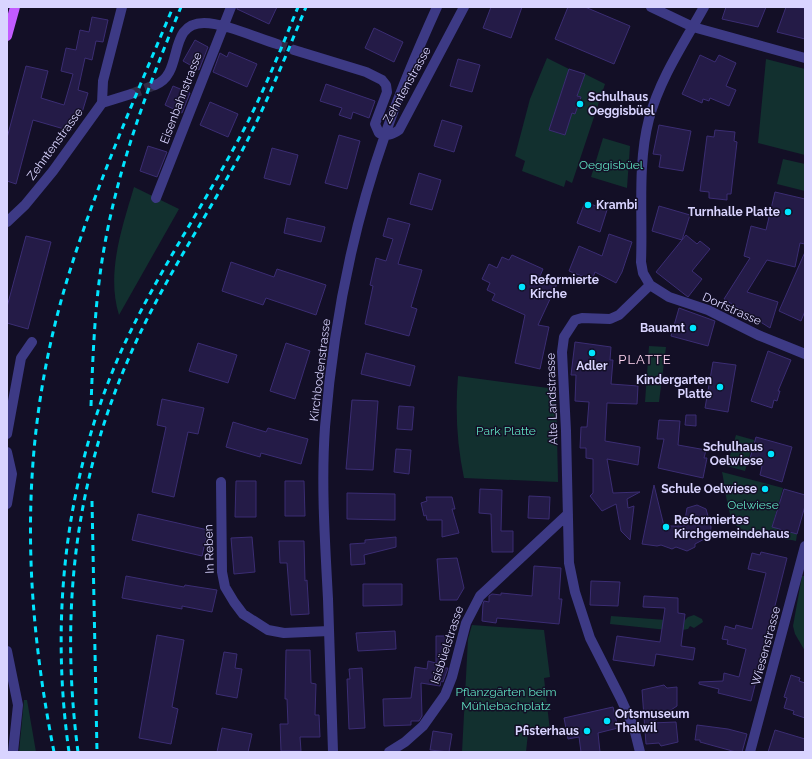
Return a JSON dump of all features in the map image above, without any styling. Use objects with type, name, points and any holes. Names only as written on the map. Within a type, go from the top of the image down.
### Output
[{"type":"main road","points":[[7,36],[15,7]]},
{"type":"street","points":[[122,7],[103,81],[102,103],[131,94]]},
{"type":"street","name":"Eisenbahnstrasse","points":[[156,198],[231,7]]},
{"type":"street","name":"Kirchbodenstrasse","points":[[333,752],[323,507],[325,427],[345,278],[360,217],[384,135],[408,71],[437,7]]},
{"type":"street","name":"Zehntenstrasse","points":[[294,50],[366,72],[382,80],[386,85],[387,92],[375,124],[379,133],[384,135],[393,134],[399,130],[464,7]]},
{"type":"street","points":[[651,7],[693,27],[805,58]]},
{"type":"street","points":[[650,285],[643,273],[641,262],[644,144],[649,119],[657,96],[681,44],[693,27],[704,7]]},
{"type":"street","points":[[155,85],[164,81],[170,74],[179,41],[188,30],[200,23],[222,27],[277,44]]},
{"type":"street","name":"Zehntenstrasse","points":[[7,222],[25,205],[53,171],[102,103]]},
{"type":"street","name":"Alte Landstrasse","points":[[640,752],[634,728],[590,638],[575,592],[569,563],[566,431],[562,352],[564,337],[575,320],[582,318],[601,320],[615,317],[650,285]]},
{"type":"street","name":"Dorfstrasse","points":[[650,285],[669,297],[708,310],[758,335],[805,354]]},
{"type":"street","points":[[7,434],[21,358],[32,342]]},
{"type":"street","points":[[7,452],[12,474],[7,504]]},
{"type":"street","name":"In Reben","points":[[221,482],[222,572],[225,587],[234,602],[243,614],[268,630],[284,633],[329,631]]},
{"type":"street","name":"Isisbüelstrasse","points":[[389,752],[423,726],[444,695],[452,677],[466,623],[480,596],[568,514]]},
{"type":"street","name":"Wiesenstrasse","points":[[750,752],[805,546]]},
{"type":"street","points":[[7,651],[18,705],[13,752]]},
{"type":"green space","points":[[547,58],[569,69],[549,130],[565,135],[572,113],[575,114],[581,97],[577,96],[585,74],[605,84],[572,183],[566,180],[564,187],[522,171],[525,161],[515,156],[530,99]]},
{"type":"green space","points":[[766,59],[805,69],[805,155],[758,143]]},
{"type":"green space","name":"Oeggisbüel","points":[[603,138],[630,146],[627,188],[591,177]]},
{"type":"green space","points":[[783,159],[805,164],[805,191],[777,184]]},
{"type":"green space","points":[[134,187],[179,209],[119,315],[115,299],[115,267],[121,234]]},
{"type":"green space","points":[[649,346],[666,347],[659,402],[645,402]]},
{"type":"green space","name":"Park Platte","points":[[458,376],[556,389],[558,482],[464,478],[457,428]]},
{"type":"green space","points":[[736,435],[754,440],[745,471],[727,466]]},
{"type":"green space","name":"Oelwiese","points":[[722,472],[783,488],[772,527],[797,534],[796,541],[754,534],[745,531],[734,523],[726,499]]},
{"type":"green space","points":[[802,576],[805,576],[805,651],[795,634],[793,626]]},
{"type":"green space","points":[[694,615],[702,619],[703,622],[694,628],[690,626],[688,629],[677,631],[610,624],[611,616],[666,620],[682,623],[688,617]]},
{"type":"green space","name":"Pflanzgärten beim Mühlebachplatz","points":[[472,625],[544,630],[550,677],[544,678],[550,731],[528,733],[526,752],[462,752],[468,639]]},
{"type":"green space","points":[[24,700],[27,700],[36,752],[19,752]]},
{"type":"building","points":[[237,7],[277,7],[269,24],[237,9]]},
{"type":"building","points":[[491,7],[522,7],[511,38],[483,28]]},
{"type":"building","name":"Schulhaus Oeggisbüel","points":[[568,7],[585,7],[630,26],[614,64],[555,39]]},
{"type":"building","points":[[726,7],[766,7],[758,27],[722,19]]},
{"type":"building","points":[[786,7],[805,8],[805,39],[777,32]]},
{"type":"building","points":[[92,17],[108,20],[103,42],[96,41],[92,60],[85,58],[78,90],[88,93],[81,116],[76,114],[71,131],[33,120],[16,184],[7,181],[7,138],[26,66],[48,71],[41,98],[64,105],[73,74],[61,71],[66,48],[76,50],[80,30],[89,32]]},
{"type":"building","points":[[374,28],[403,42],[394,62],[365,48]]},
{"type":"building","points":[[195,40],[208,47],[199,70],[183,61]]},
{"type":"building","points":[[229,52],[257,64],[247,87],[213,72],[220,53],[227,57]]},
{"type":"building","points":[[700,55],[715,62],[719,55],[736,63],[726,86],[736,90],[729,106],[710,98],[709,101],[703,99],[702,103],[682,94]]},
{"type":"building","points":[[458,59],[480,65],[472,92],[450,86]]},
{"type":"building","points":[[569,69],[585,74],[577,96],[581,97],[575,114],[572,113],[565,135],[549,130]]},
{"type":"building","points":[[326,84],[375,101],[369,118],[353,112],[351,119],[339,115],[342,108],[320,101]]},
{"type":"building","points":[[173,86],[190,93],[182,113],[165,105]]},
{"type":"building","points":[[210,102],[238,114],[228,137],[200,125]]},
{"type":"building","points":[[442,120],[462,126],[454,152],[434,146]]},
{"type":"building","points":[[659,125],[691,131],[683,171],[659,167],[661,155],[653,154]]},
{"type":"building","points":[[715,130],[735,132],[734,141],[737,142],[731,194],[727,194],[727,200],[709,198],[709,192],[700,191],[707,136],[714,137]]},
{"type":"building","points":[[339,135],[360,141],[347,189],[325,183]]},
{"type":"building","points":[[148,146],[167,152],[157,177],[140,171]]},
{"type":"building","points":[[272,148],[298,155],[290,185],[264,178]]},
{"type":"building","points":[[419,173],[441,180],[432,210],[410,204]]},
{"type":"building","points":[[775,192],[805,199],[805,244],[800,243],[795,267],[767,260],[747,292],[778,302],[770,328],[724,299],[750,258],[744,256],[751,226],[766,230]]},
{"type":"building","points":[[585,202],[607,210],[600,232],[577,223]]},
{"type":"building","points":[[659,206],[690,215],[682,240],[652,231]]},
{"type":"building","points":[[287,218],[325,227],[321,242],[284,233]]},
{"type":"building","points":[[388,218],[410,224],[398,264],[422,270],[411,307],[417,309],[409,336],[365,324],[373,286],[370,285],[376,258],[386,261],[393,239],[383,236]]},
{"type":"building","points":[[609,234],[632,242],[622,272],[616,283],[595,272],[592,280],[569,271],[579,246],[602,256]]},
{"type":"building","points":[[686,235],[697,244],[700,241],[710,249],[692,271],[702,279],[688,297],[656,272]]},
{"type":"building","points":[[26,236],[51,242],[28,329],[7,323],[7,307]]},
{"type":"building","points":[[805,252],[805,311],[801,321],[779,311]]},
{"type":"building","name":"Reformierte Kirche","points":[[512,255],[543,269],[540,276],[557,284],[538,325],[549,327],[540,369],[515,363],[525,315],[492,300],[495,294],[487,290],[490,283],[482,279],[489,264],[497,268],[502,257],[509,260]]},
{"type":"building","points":[[231,262],[274,277],[277,269],[326,285],[316,315],[266,298],[263,305],[222,291]]},
{"type":"building","name":"Bauamt","points":[[679,308],[715,321],[708,346],[671,336]]},
{"type":"building","points":[[575,342],[611,347],[610,360],[613,360],[611,384],[638,386],[637,404],[607,403],[605,441],[640,447],[638,465],[607,459],[613,493],[640,492],[627,499],[628,508],[634,506],[630,540],[621,531],[616,504],[602,511],[590,496],[593,493],[593,459],[586,458],[586,448],[580,448],[581,427],[587,427],[589,402],[575,401],[576,375],[571,375]]},
{"type":"building","points":[[198,343],[237,355],[228,383],[189,371]]},
{"type":"building","points":[[286,343],[310,351],[295,399],[270,391]]},
{"type":"building","points":[[768,351],[791,360],[778,391],[780,391],[777,401],[774,400],[772,408],[751,401]]},
{"type":"building","points":[[366,353],[415,366],[410,386],[361,374]]},
{"type":"building","name":"Kindergarten Platte","points":[[713,362],[736,365],[728,412],[705,408]]},
{"type":"building","points":[[162,399],[204,408],[198,434],[188,432],[174,497],[152,492],[166,427],[157,425]]},
{"type":"building","points":[[352,400],[378,401],[373,470],[346,469]]},
{"type":"building","points":[[399,406],[414,407],[412,430],[397,429]]},
{"type":"building","points":[[686,415],[696,415],[696,426],[685,425]]},
{"type":"building","points":[[659,420],[680,421],[678,445],[706,450],[704,458],[707,458],[703,478],[658,468],[664,439],[657,439]]},
{"type":"building","points":[[233,422],[266,432],[268,428],[308,439],[301,464],[261,453],[260,457],[226,447]]},
{"type":"building","name":"Schulhaus Oelwiese","points":[[756,437],[792,447],[782,482],[760,475],[762,466],[749,462]]},
{"type":"building","points":[[396,449],[411,450],[409,474],[394,472]]},
{"type":"building","points":[[236,481],[256,481],[256,517],[235,517]]},
{"type":"building","points":[[285,481],[304,481],[305,516],[285,516]]},
{"type":"building","name":"Reformiertes Kirchgemeindehaus","points":[[654,485],[664,526],[684,526],[687,508],[697,505],[706,509],[711,527],[710,536],[695,544],[695,547],[687,551],[676,547],[672,549],[661,545],[657,546],[642,544]]},
{"type":"building","points":[[480,489],[502,490],[501,531],[513,531],[513,552],[492,552],[491,514],[479,513]]},
{"type":"building","points":[[784,489],[805,495],[805,506],[797,534],[772,527]]},
{"type":"building","points":[[347,493],[395,494],[395,520],[347,519]]},
{"type":"building","points":[[529,496],[550,497],[549,519],[528,518]]},
{"type":"building","points":[[426,497],[452,497],[455,509],[452,509],[459,533],[442,537],[442,520],[427,520],[426,515],[424,516],[421,503],[427,501]]},
{"type":"building","points":[[138,514],[208,530],[202,556],[132,540]]},
{"type":"building","points":[[252,537],[255,572],[234,574],[231,538]]},
{"type":"building","points":[[396,537],[396,547],[364,555],[365,564],[351,565],[350,544],[365,543],[365,540]]},
{"type":"building","points":[[279,541],[304,541],[305,581],[307,580],[309,614],[291,615],[287,563],[280,563]]},
{"type":"building","points":[[761,552],[787,558],[751,701],[718,693],[719,689],[699,684],[699,682],[723,681],[724,673],[739,677],[746,649],[727,644],[728,640],[722,639],[725,626],[735,629],[736,625],[752,629],[766,573],[748,569],[752,553],[760,555]]},
{"type":"building","points":[[457,558],[464,588],[457,600],[440,600],[437,559]]},
{"type":"building","points":[[534,566],[561,568],[559,599],[562,599],[559,624],[497,618],[496,623],[482,621],[484,601],[489,602],[489,596],[492,594],[501,595],[501,593],[532,596]]},
{"type":"building","points":[[126,576],[184,587],[185,585],[217,590],[212,612],[182,606],[182,609],[122,598]]},
{"type":"building","points":[[591,581],[620,582],[618,606],[590,605]]},
{"type":"building","points":[[363,584],[402,584],[402,605],[363,606]]},
{"type":"building","points":[[644,596],[678,598],[678,613],[685,614],[681,646],[695,648],[693,660],[656,654],[654,666],[613,660],[617,636],[660,642],[665,608],[643,607]]},
{"type":"building","points":[[395,631],[396,649],[358,651],[356,633]]},
{"type":"building","points":[[157,635],[184,640],[172,707],[178,709],[171,744],[139,738]]},
{"type":"building","points":[[436,636],[448,636],[443,668],[448,668],[443,682],[441,681],[440,686],[421,683],[422,716],[419,721],[411,721],[411,725],[384,726],[383,699],[411,698],[415,667],[427,669],[428,661],[436,663]]},
{"type":"building","points":[[286,650],[310,650],[311,683],[316,684],[315,715],[319,715],[320,737],[300,737],[301,751],[281,751],[280,724],[288,724],[287,699],[285,699]]},
{"type":"building","points":[[224,652],[237,654],[235,668],[242,669],[237,698],[216,694]]},
{"type":"building","points":[[362,668],[365,728],[349,729],[347,679],[350,679],[349,669]]},
{"type":"building","points":[[791,675],[800,678],[799,681],[805,683],[805,718],[793,714],[794,711],[784,708],[787,698],[784,697]]},
{"type":"building","points":[[664,685],[667,688],[677,687],[677,706],[651,723],[676,722],[678,742],[661,746],[659,743],[646,744],[642,690]]},
{"type":"building","name":"Pfisterhaus","points":[[613,707],[618,728],[598,733],[600,752],[581,752],[579,737],[568,739],[564,718]]},
{"type":"building","points":[[697,725],[728,729],[747,734],[742,752],[736,752],[700,742],[700,740],[695,740]]},
{"type":"building","points":[[222,728],[252,734],[248,752],[217,752]]},
{"type":"building","points":[[775,730],[805,739],[805,752],[768,752]]},
{"type":"building","points":[[433,731],[452,734],[449,752],[430,750]]},
{"type":"tunnel","points":[[277,44],[294,50]]},
{"type":"tunnel","points":[[131,94],[155,85]]},
{"type":"railway","points":[[54,752],[43,692],[31,573],[31,514],[34,455],[41,396],[52,337],[79,243],[117,141],[173,7]]},
{"type":"railway","points":[[91,406],[97,304],[105,243],[111,212],[137,123],[181,7]]},
{"type":"railway","points":[[69,752],[63,702],[61,651],[62,601],[74,500],[86,451],[101,403],[119,356],[160,275],[253,112],[298,7]]},
{"type":"railway","points":[[78,752],[73,700],[71,649],[72,599],[76,549],[84,499],[96,450],[112,401],[142,329],[167,281],[222,188],[245,145],[273,86],[306,7]]},
{"type":"railway","points":[[92,501],[97,752]]},
{"type":"place","name":"Schulhaus Oeggisbüel","points":[[580,104]]},
{"type":"place","name":"Krambi","points":[[588,205]]},
{"type":"place","name":"Turnhalle Platte","points":[[788,212]]},
{"type":"place","name":"Reformierte Kirche","points":[[522,287]]},
{"type":"place","name":"Bauamt","points":[[693,328]]},
{"type":"place","name":"Adler","points":[[592,353]]},
{"type":"place","name":"Kindergarten Platte","points":[[720,387]]},
{"type":"place","name":"Schulhaus Oelwiese","points":[[771,454]]},
{"type":"place","name":"Schule Oelwiese","points":[[765,489]]},
{"type":"place","name":"Reformiertes Kirchgemeindehaus","points":[[666,527]]},
{"type":"place","name":"Ortsmuseum Thalwil","points":[[607,721]]},
{"type":"place","name":"Pfisterhaus","points":[[587,731]]},
{"type":"district","name":"PLATTE","points":[[645,359]]}]
